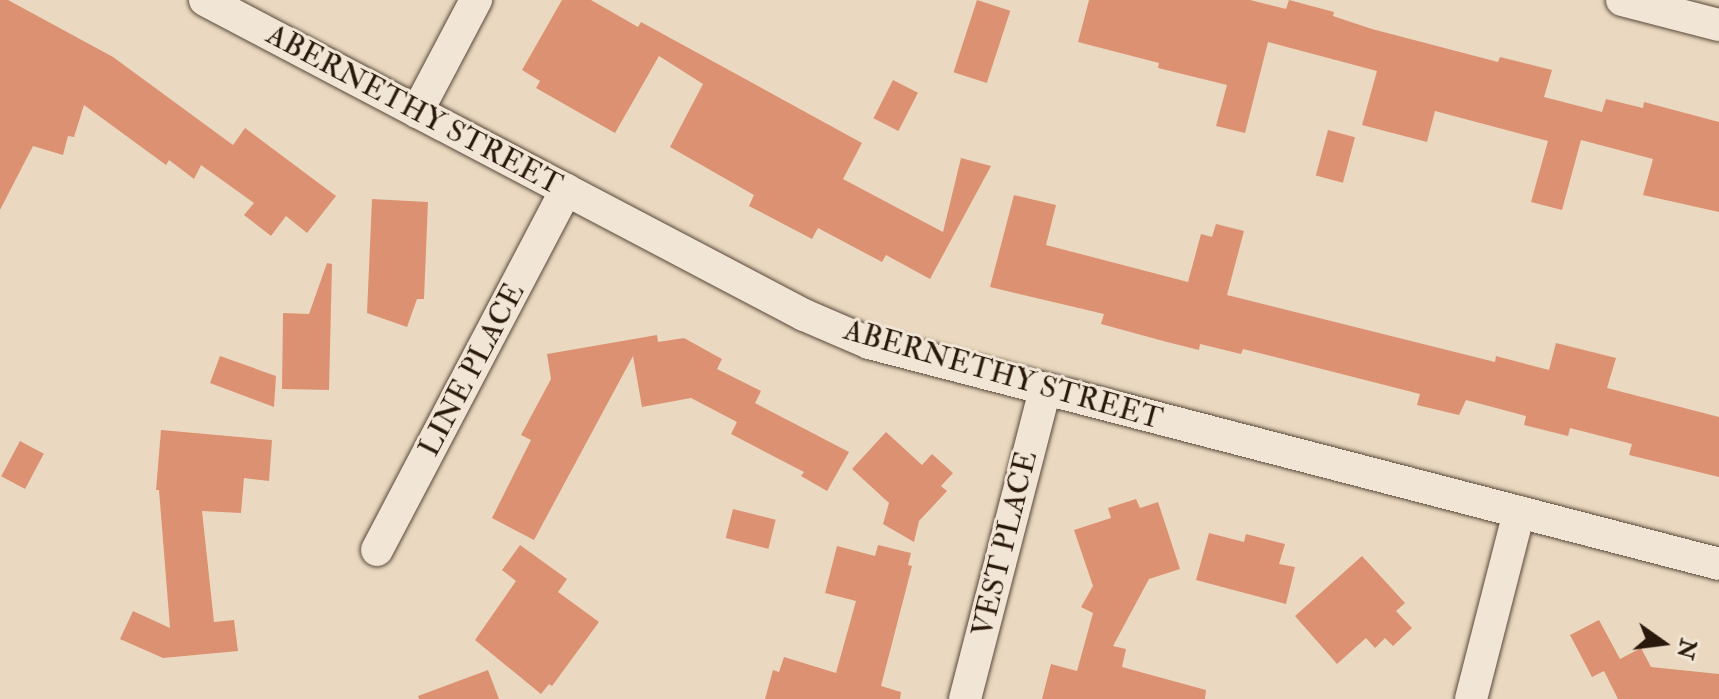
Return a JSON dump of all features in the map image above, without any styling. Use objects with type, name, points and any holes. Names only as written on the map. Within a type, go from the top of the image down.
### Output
[{"type":"street","name":"ABERNETHY STREET","points":[[205,0],[804,315],[869,343],[1719,564]]},
{"type":"street","points":[[417,112],[476,0]]},
{"type":"street","points":[[1622,0],[1719,25]]},
{"type":"street","name":"LINE PLACE","points":[[377,550],[566,190]]},
{"type":"street","name":"VEST PLACE","points":[[965,699],[1045,390]]},
{"type":"street","points":[[1471,699],[1519,512]]},
{"type":"building","points":[[0,0],[8,0],[113,57],[233,145],[245,128],[336,196],[307,233],[286,216],[271,236],[244,215],[254,203],[201,165],[194,179],[169,160],[166,165],[84,105],[74,137],[68,136],[63,155],[33,146],[0,210]]},
{"type":"building","points":[[562,0],[591,0],[638,27],[641,22],[862,143],[843,179],[943,232],[961,158],[991,166],[930,279],[886,255],[882,262],[818,228],[812,239],[749,206],[754,195],[670,147],[703,84],[659,56],[615,133],[536,88],[540,81],[522,70]]},
{"type":"building","points":[[977,0],[1010,11],[987,83],[954,72]]},
{"type":"building","points":[[1089,0],[1250,0],[1286,9],[1289,0],[1334,12],[1333,16],[1372,29],[1498,62],[1500,57],[1552,70],[1544,97],[1602,112],[1606,99],[1643,108],[1644,102],[1719,122],[1719,212],[1643,195],[1653,159],[1581,140],[1562,210],[1531,202],[1548,141],[1435,111],[1427,142],[1362,125],[1377,71],[1268,42],[1245,133],[1216,126],[1227,85],[1158,68],[1159,63],[1078,42]]},
{"type":"building","points":[[893,80],[918,93],[898,131],[873,118]]},
{"type":"building","points":[[1328,130],[1355,137],[1343,183],[1316,175]]},
{"type":"building","points":[[1014,195],[1056,205],[1046,245],[1188,282],[1201,234],[1212,237],[1216,224],[1244,231],[1227,295],[1495,362],[1496,356],[1549,370],[1556,343],[1616,358],[1607,388],[1719,417],[1719,477],[1629,455],[1632,444],[1570,428],[1568,436],[1524,425],[1526,416],[1466,400],[1459,415],[1417,405],[1420,394],[1243,349],[1241,354],[1200,344],[1199,350],[1101,324],[1104,314],[990,287]]},
{"type":"building","points":[[372,199],[428,202],[424,299],[417,299],[407,327],[367,313]]},
{"type":"building","points":[[327,263],[332,264],[329,390],[282,389],[283,313],[309,314]]},
{"type":"building","points":[[657,335],[658,342],[684,338],[722,359],[717,369],[761,391],[755,403],[849,452],[827,491],[801,476],[804,472],[731,434],[737,422],[691,398],[642,407],[633,356],[534,540],[492,518],[531,440],[521,435],[551,379],[547,354]]},
{"type":"building","points":[[220,356],[276,376],[274,407],[210,383]]},
{"type":"building","points":[[161,430],[272,440],[269,481],[244,478],[241,513],[202,511],[214,622],[234,620],[238,651],[163,658],[120,639],[133,611],[170,628],[159,490],[156,490]]},
{"type":"building","points":[[886,432],[922,465],[932,454],[953,473],[941,486],[947,491],[919,521],[914,542],[883,524],[889,503],[852,469]]},
{"type":"building","points":[[20,441],[44,454],[25,489],[1,476]]},
{"type":"building","points":[[1136,499],[1140,508],[1158,502],[1180,569],[1149,579],[1113,646],[1126,649],[1122,667],[1206,690],[1205,699],[1042,699],[1051,664],[1077,671],[1093,613],[1081,607],[1093,586],[1074,530],[1111,518],[1108,508]]},
{"type":"building","points":[[733,509],[776,520],[768,549],[726,538]]},
{"type":"building","points":[[1209,533],[1244,542],[1246,534],[1285,544],[1279,564],[1295,567],[1286,604],[1196,580]]},
{"type":"building","points":[[520,545],[567,579],[558,592],[599,622],[552,686],[549,684],[541,694],[475,640],[516,581],[502,570]]},
{"type":"building","points":[[878,545],[911,553],[908,565],[912,566],[881,686],[901,692],[900,699],[765,699],[773,670],[779,672],[784,657],[836,673],[856,601],[825,593],[837,546],[875,556]]},
{"type":"building","points":[[1362,556],[1405,603],[1396,611],[1412,628],[1393,646],[1385,638],[1375,648],[1366,638],[1337,664],[1295,616]]},
{"type":"building","points":[[1599,620],[1620,659],[1641,648],[1651,667],[1719,674],[1719,699],[1618,699],[1604,671],[1592,677],[1570,635]]},
{"type":"building","points":[[488,670],[499,699],[419,699],[418,696]]}]
